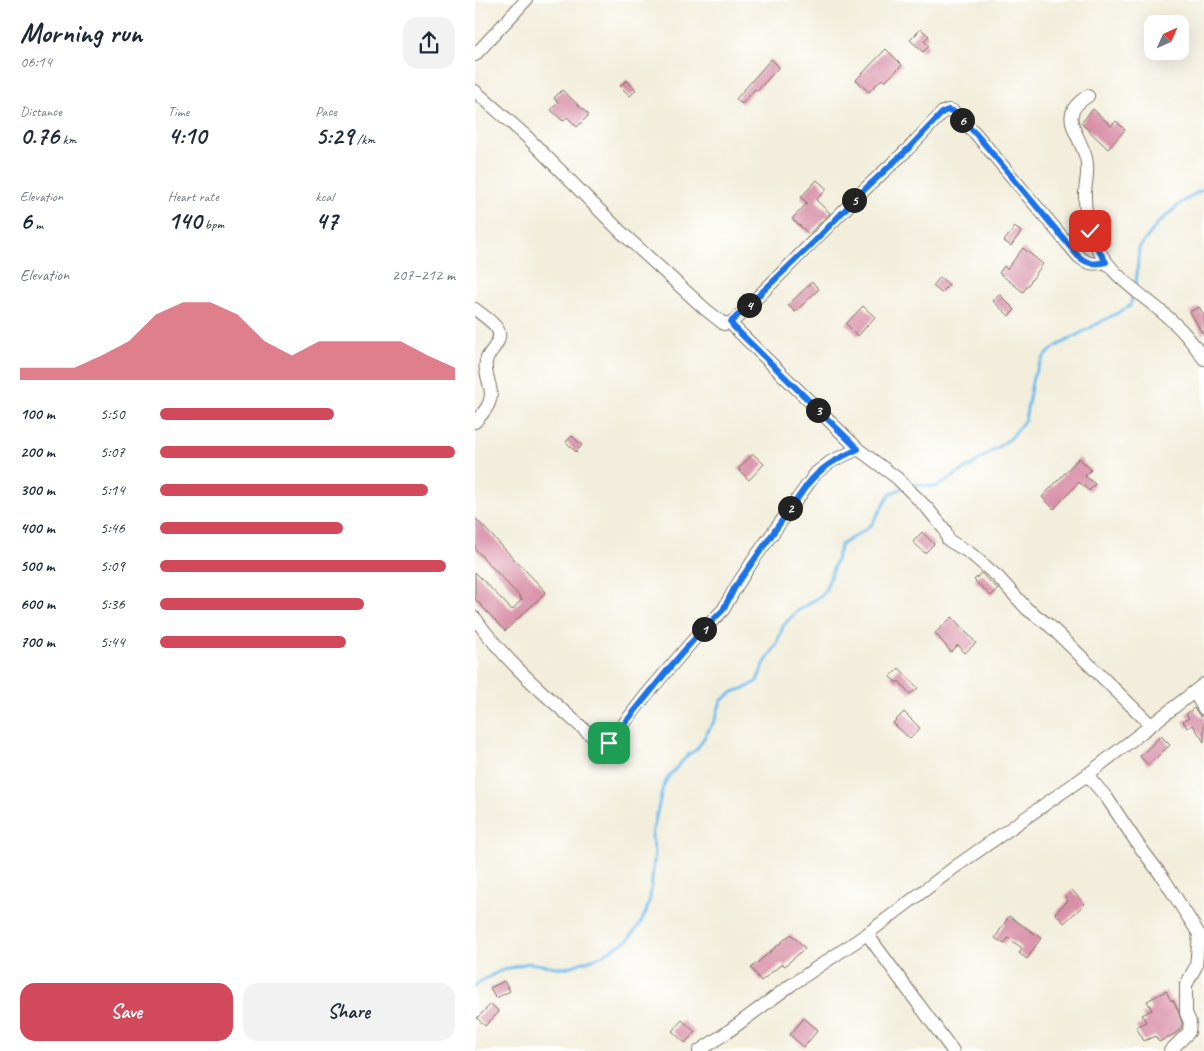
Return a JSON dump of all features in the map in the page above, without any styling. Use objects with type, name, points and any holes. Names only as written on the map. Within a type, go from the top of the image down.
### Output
[{"type":"street","points":[[475,55],[526,0]]},
{"type":"street","points":[[475,91],[526,136],[621,232],[724,324],[731,322],[907,150],[943,112],[948,110],[953,111],[976,134],[1078,256],[1087,263],[1106,262]]},
{"type":"street","points":[[1088,96],[1073,109],[1072,126],[1084,150],[1089,169],[1085,198],[1090,231],[1097,248],[1106,262],[1124,282],[1172,320],[1189,338],[1204,359]]},
{"type":"street","points":[[475,309],[494,324],[499,338],[486,362],[485,368],[492,393],[490,402],[475,422]]},
{"type":"street","points":[[731,322],[858,449],[897,478],[928,509],[945,530],[948,540],[970,553],[998,577],[1027,608],[1050,626],[1151,725]]},
{"type":"street","points":[[475,618],[496,646],[535,686],[593,737],[609,743],[677,658],[723,610],[735,587],[816,473],[830,462],[858,449]]},
{"type":"street","points":[[699,1051],[791,985],[867,934],[955,867],[1087,775],[1204,684]]},
{"type":"street","points":[[1194,692],[1204,709]]},
{"type":"street","points":[[1087,775],[1107,798],[1137,844],[1164,879],[1201,938],[1196,966],[1186,985],[1186,1013],[1190,1022],[1189,1032],[1170,1051]]},
{"type":"street","points":[[867,934],[953,1051]]},
{"type":"building","points":[[921,29],[929,36],[924,41],[929,46],[923,52],[910,40]]},
{"type":"building","points":[[886,49],[902,65],[885,82],[882,79],[869,92],[856,80]]},
{"type":"building","points":[[771,59],[779,67],[742,104],[736,99]]},
{"type":"building","points":[[627,80],[636,90],[630,96],[620,86]]},
{"type":"building","points":[[562,90],[589,115],[577,127],[567,117],[563,121],[551,110],[558,102],[554,98]]},
{"type":"building","points":[[1093,109],[1111,126],[1116,121],[1125,130],[1108,149],[1081,123]]},
{"type":"building","points":[[817,180],[827,189],[816,200],[830,213],[809,234],[792,219],[807,203],[801,197]]},
{"type":"building","points":[[1015,227],[1021,232],[1011,246],[1004,241]]},
{"type":"building","points":[[1023,248],[1043,264],[1023,292],[999,273],[1004,266],[1007,269]]},
{"type":"building","points":[[940,277],[949,285],[941,293],[933,286]]},
{"type":"building","points":[[812,282],[819,289],[795,312],[788,305]]},
{"type":"building","points":[[999,294],[1015,310],[1009,316],[993,301]]},
{"type":"building","points":[[863,306],[875,317],[858,336],[846,324]]},
{"type":"building","points":[[1199,307],[1204,315],[1204,336],[1190,312]]},
{"type":"building","points":[[572,436],[582,445],[576,452],[566,442]]},
{"type":"building","points":[[753,454],[764,464],[749,480],[738,469]]},
{"type":"building","points":[[1079,458],[1091,470],[1085,476],[1095,484],[1089,491],[1079,482],[1054,509],[1042,497]]},
{"type":"building","points":[[475,518],[546,592],[505,631],[475,599],[475,572],[512,610],[522,599],[475,549]]},
{"type":"building","points":[[922,532],[934,544],[925,553],[913,542]]},
{"type":"building","points":[[981,573],[998,589],[991,596],[974,580]]},
{"type":"building","points":[[952,617],[976,643],[965,653],[958,645],[951,652],[935,633]]},
{"type":"building","points":[[899,668],[918,688],[910,694],[899,681],[897,683],[890,677]]},
{"type":"building","points":[[1194,708],[1200,716],[1204,717],[1204,742],[1193,725],[1187,728],[1183,721],[1189,718],[1186,714]]},
{"type":"building","points":[[904,712],[920,728],[910,739],[893,723]]},
{"type":"building","points":[[1161,736],[1170,745],[1148,765],[1140,756]]},
{"type":"building","points":[[1072,890],[1085,904],[1064,923],[1055,913],[1068,901],[1065,897]]},
{"type":"building","points":[[1009,916],[1041,938],[1027,959],[1019,953],[1022,948],[1008,938],[1004,944],[995,938]]},
{"type":"building","points":[[791,934],[805,948],[785,966],[782,964],[761,981],[751,968]]},
{"type":"building","points":[[504,981],[510,991],[496,998],[490,988]]},
{"type":"building","points":[[1166,991],[1178,1010],[1182,1023],[1181,1028],[1176,1033],[1159,1042],[1155,1036],[1144,1041],[1136,1027],[1146,1022],[1142,1015],[1152,1010],[1147,1001]]},
{"type":"building","points":[[491,1004],[499,1012],[485,1026],[477,1018]]},
{"type":"building","points":[[804,1018],[818,1030],[804,1047],[790,1035]]},
{"type":"building","points":[[682,1020],[695,1032],[685,1043],[672,1031]]},
{"type":"waterway","points":[[1136,285],[1139,248],[1158,223],[1181,203],[1204,188]]},
{"type":"waterway","points":[[911,485],[936,487],[1011,438],[1025,420],[1033,377],[1044,357],[1055,347],[1130,306],[1133,295]]},
{"type":"waterway","points":[[475,986],[500,971],[528,963],[564,968],[572,966],[601,956],[628,940],[640,924],[650,898],[655,852],[652,838],[653,830],[663,787],[668,777],[688,755],[697,749],[715,720],[721,701],[733,692],[748,687],[757,681],[763,666],[777,644],[783,626],[796,612],[822,595],[826,589],[841,545],[872,524],[890,494],[902,488]]},
{"type":"route","points":[[609,743],[647,694],[696,637],[723,610],[735,587],[754,559],[816,473],[830,462],[858,449],[731,322],[907,150],[943,112],[948,110],[953,111],[976,134],[1083,261],[1093,264],[1106,262],[1097,248],[1090,231]]}]
